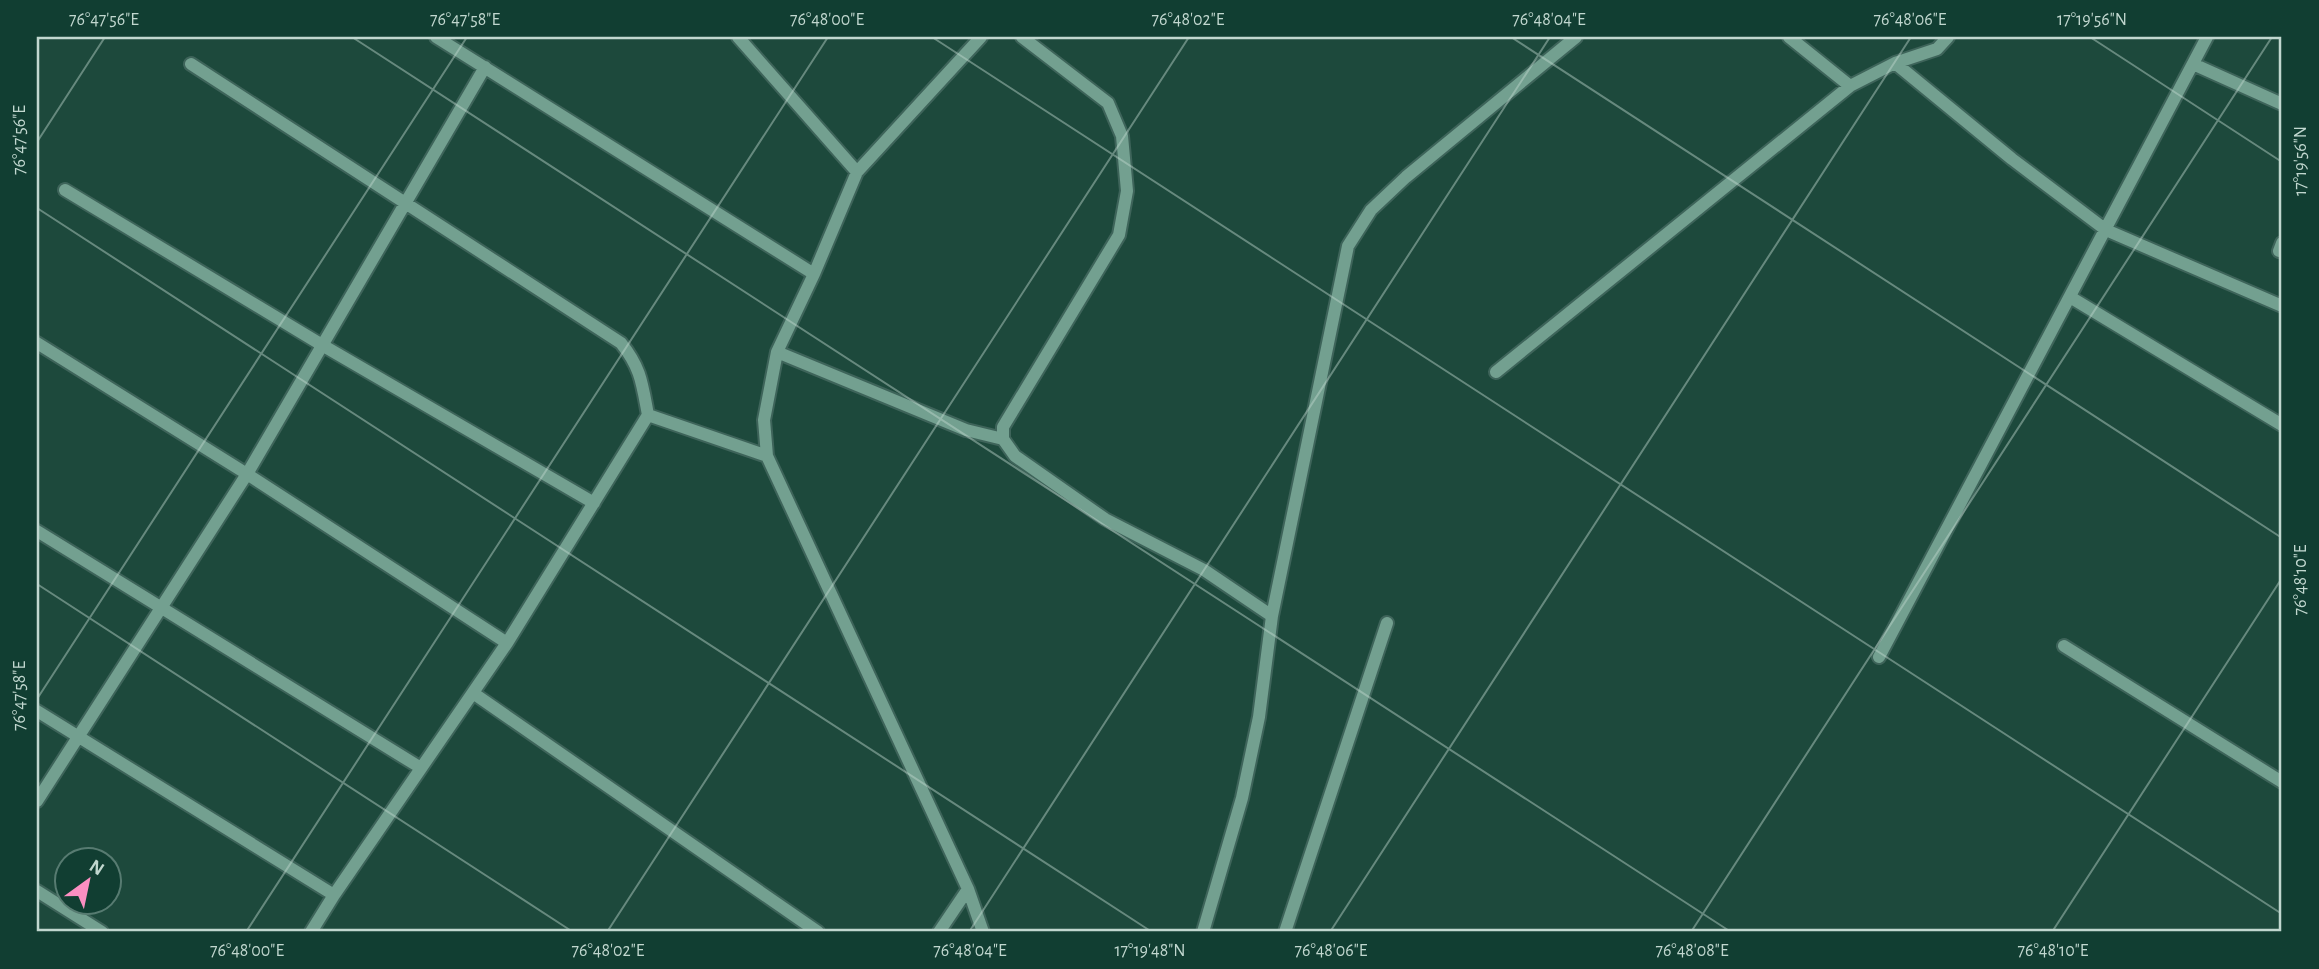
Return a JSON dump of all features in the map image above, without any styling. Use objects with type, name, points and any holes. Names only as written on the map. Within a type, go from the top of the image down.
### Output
[{"type":"street","points":[[436,37],[814,274]]},
{"type":"street","points":[[738,37],[857,172]]},
{"type":"street","points":[[981,37],[857,172],[778,352],[764,420],[767,456],[968,890],[983,932]]},
{"type":"street","points":[[1022,37],[1108,103],[1122,136],[1127,191],[1119,235],[1003,427],[1003,439],[1015,456],[1105,519],[1204,570],[1272,617]]},
{"type":"street","points":[[1203,932],[1242,798],[1259,717],[1272,617],[1348,246],[1371,210],[1406,177],[1576,37]]},
{"type":"street","points":[[1789,37],[1850,86]]},
{"type":"street","points":[[1496,372],[1850,86],[1895,63],[1937,49],[1948,37]]},
{"type":"street","points":[[1879,657],[2207,37]]},
{"type":"street","points":[[1895,63],[2021,166],[2106,230],[2282,306]]},
{"type":"street","points":[[191,64],[621,343],[634,360],[641,377],[648,415],[507,643],[311,932]]},
{"type":"street","points":[[2193,64],[2282,104]]},
{"type":"street","points":[[37,801],[247,474],[485,68]]},
{"type":"street","points":[[65,190],[322,345],[594,503]]},
{"type":"street","points":[[2070,297],[2282,425]]},
{"type":"street","points":[[37,344],[247,474],[507,643]]},
{"type":"street","points":[[778,352],[966,430],[1003,439]]},
{"type":"street","points":[[648,415],[767,456]]},
{"type":"street","points":[[37,531],[421,768]]},
{"type":"street","points":[[1285,932],[1388,623]]},
{"type":"street","points":[[2064,646],[2282,782]]},
{"type":"street","points":[[473,693],[818,932]]},
{"type":"street","points":[[37,711],[334,895]]},
{"type":"street","points":[[939,932],[968,890]]},
{"type":"street","points":[[37,891],[102,932]]}]
